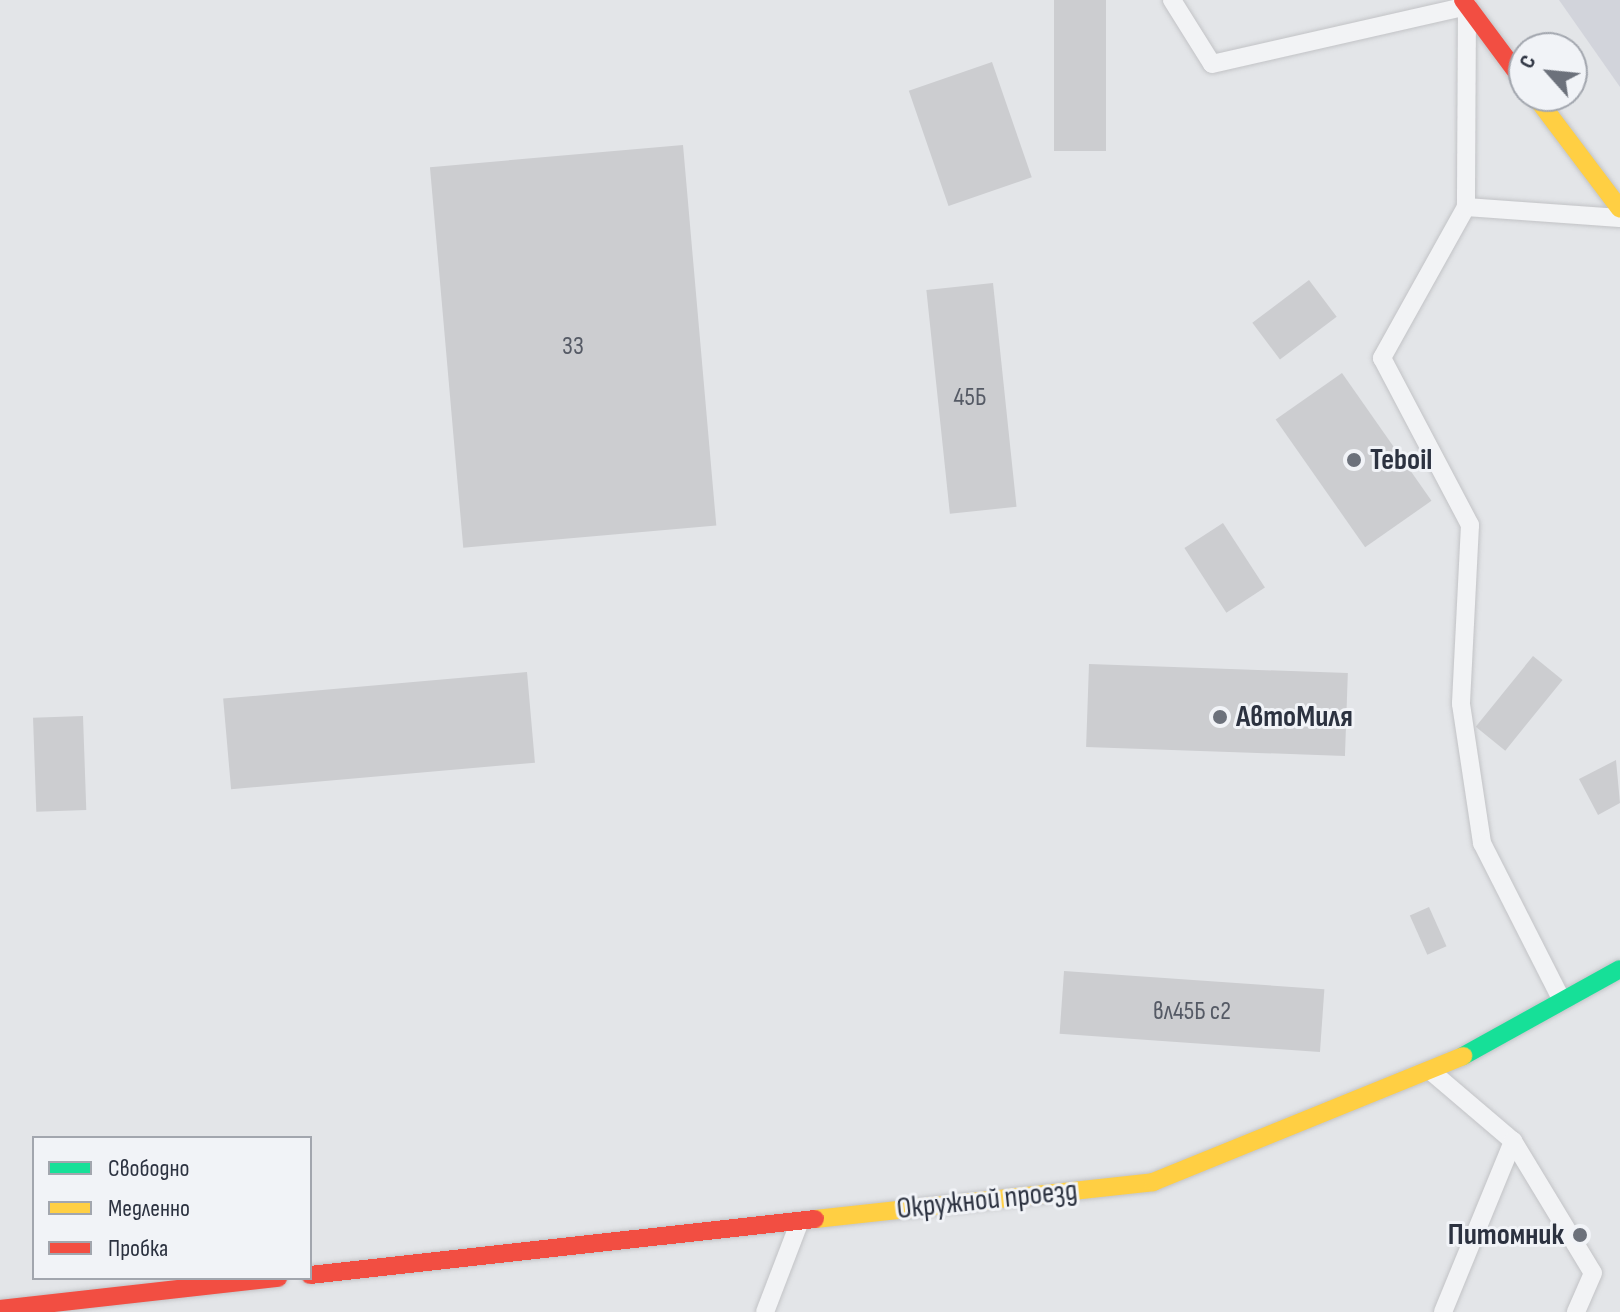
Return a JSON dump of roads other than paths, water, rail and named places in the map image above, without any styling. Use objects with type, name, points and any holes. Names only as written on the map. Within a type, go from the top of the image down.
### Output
[{"type":"street","points":[[1465,3],[1508,61]]},
{"type":"street","points":[[1547,112],[1620,209]]},
{"type":"street","name":"Окружной проезд","points":[[312,1275],[1153,1182],[1433,1073],[1620,969]]},
{"type":"street","points":[[0,1309],[260,1280]]},
{"type":"lane","points":[[1172,0],[1212,64],[1465,3],[1466,207],[1382,358],[1470,525],[1461,704],[1482,843],[1562,1001]]},
{"type":"lane","points":[[1466,207],[1620,218]]},
{"type":"lane","points":[[1433,1073],[1513,1141],[1593,1273],[1576,1312]]},
{"type":"lane","points":[[1443,1312],[1513,1141]]},
{"type":"lane","points":[[765,1312],[800,1221]]},
{"type":"place","name":"Teboil","points":[[1354,460]]},
{"type":"place","name":"АвтоМиля","points":[[1220,717]]},
{"type":"place","name":"Питомник","points":[[1580,1235]]}]
